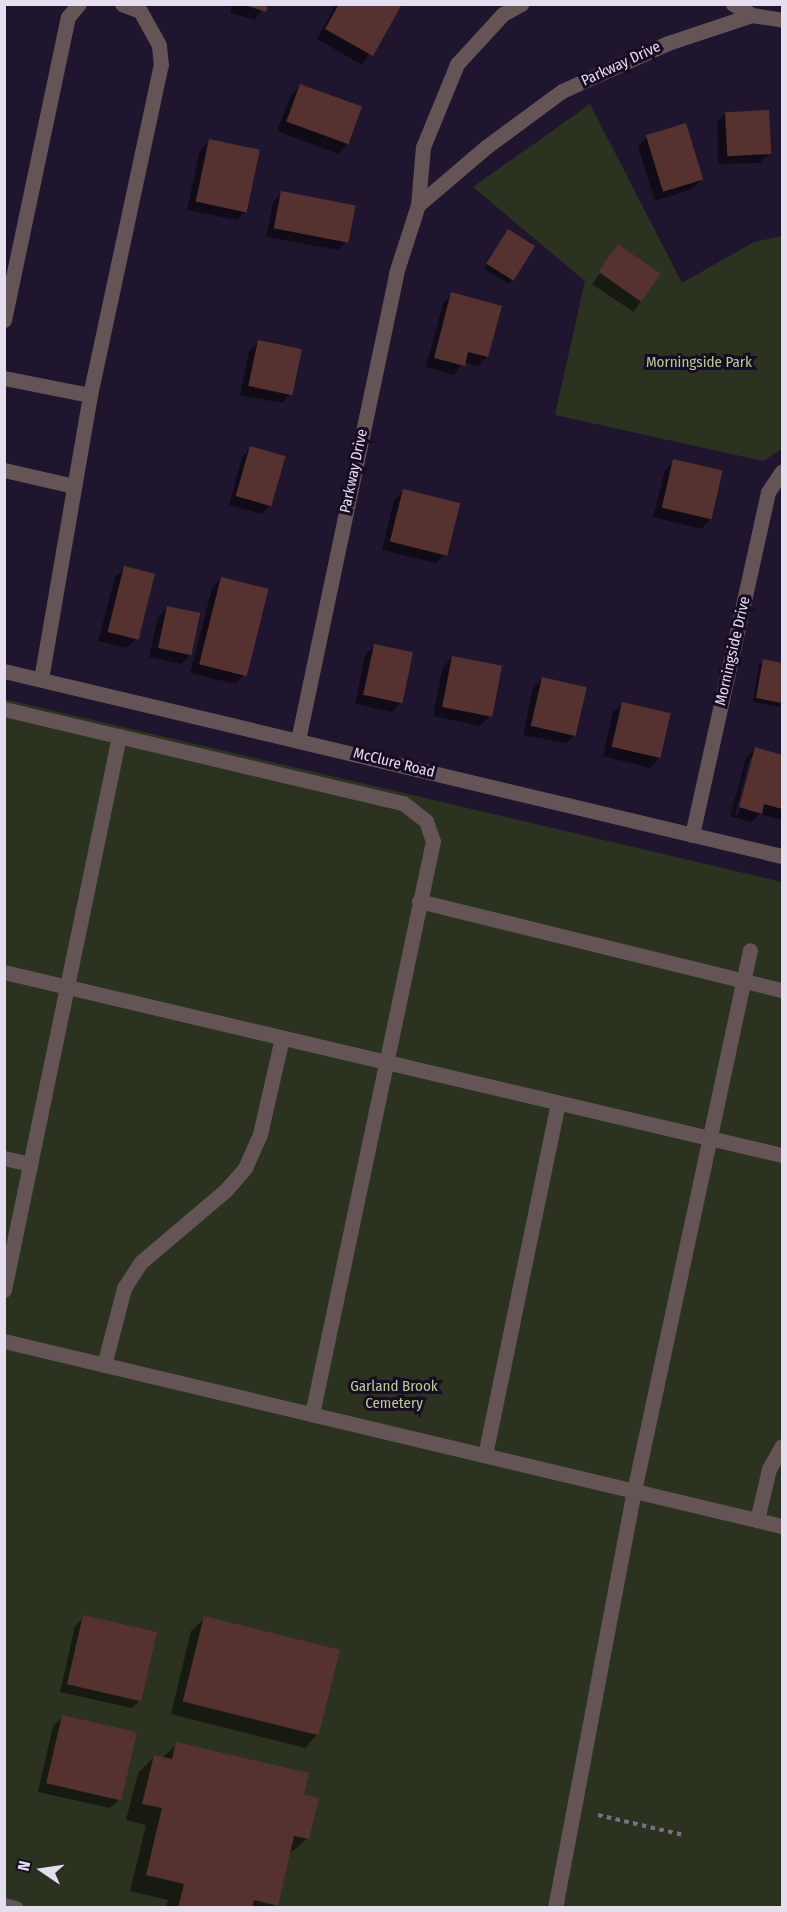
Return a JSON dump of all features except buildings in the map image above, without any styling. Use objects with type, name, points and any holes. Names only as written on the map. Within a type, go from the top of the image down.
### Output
[{"type":"street","points":[[4,320],[68,17],[79,4]]},
{"type":"street","points":[[41,679],[90,395],[161,65],[159,45],[140,12],[122,4]]},
{"type":"street","name":"Parkway Drive","points":[[298,740],[396,273],[418,204],[423,147],[457,64],[503,14],[521,4]]},
{"type":"street","name":"Parkway Drive","points":[[733,4],[752,15],[783,20]]},
{"type":"street","name":"Parkway Drive","points":[[418,204],[486,147],[562,91],[668,43],[752,15]]},
{"type":"street","points":[[4,378],[90,395]]},
{"type":"street","points":[[4,470],[74,486]]},
{"type":"street","name":"Morningside Drive","points":[[692,835],[768,492],[783,471]]},
{"type":"street","name":"McClure Road","points":[[4,671],[783,856]]},
{"type":"street","points":[[4,709],[403,803],[426,821],[433,841],[312,1414]]},
{"type":"street","points":[[4,1290],[119,736]]},
{"type":"street","points":[[419,902],[783,990]]},
{"type":"street","points":[[555,1908],[634,1491],[750,950]]},
{"type":"street","points":[[4,972],[783,1155]]},
{"type":"street","points":[[104,1365],[124,1288],[141,1262],[226,1190],[245,1168],[260,1134],[282,1038]]},
{"type":"street","points":[[485,1455],[558,1103]]},
{"type":"street","points":[[4,1158],[30,1164]]},
{"type":"street","points":[[4,1341],[783,1526]]},
{"type":"street","points":[[757,1520],[769,1469],[783,1446]]},
{"type":"street","points":[[4,1905],[16,1908]]},
{"type":"path","points":[[574,1809],[684,1835]]},
{"type":"green space","name":"Morningside Park","points":[[590,104],[682,283],[754,242],[782,236],[782,449],[763,461],[555,415],[585,281],[473,187]]},
{"type":"green space","name":"Garland Brook Cemetery","points":[[4,699],[782,882],[782,1907],[5,1907]]}]
